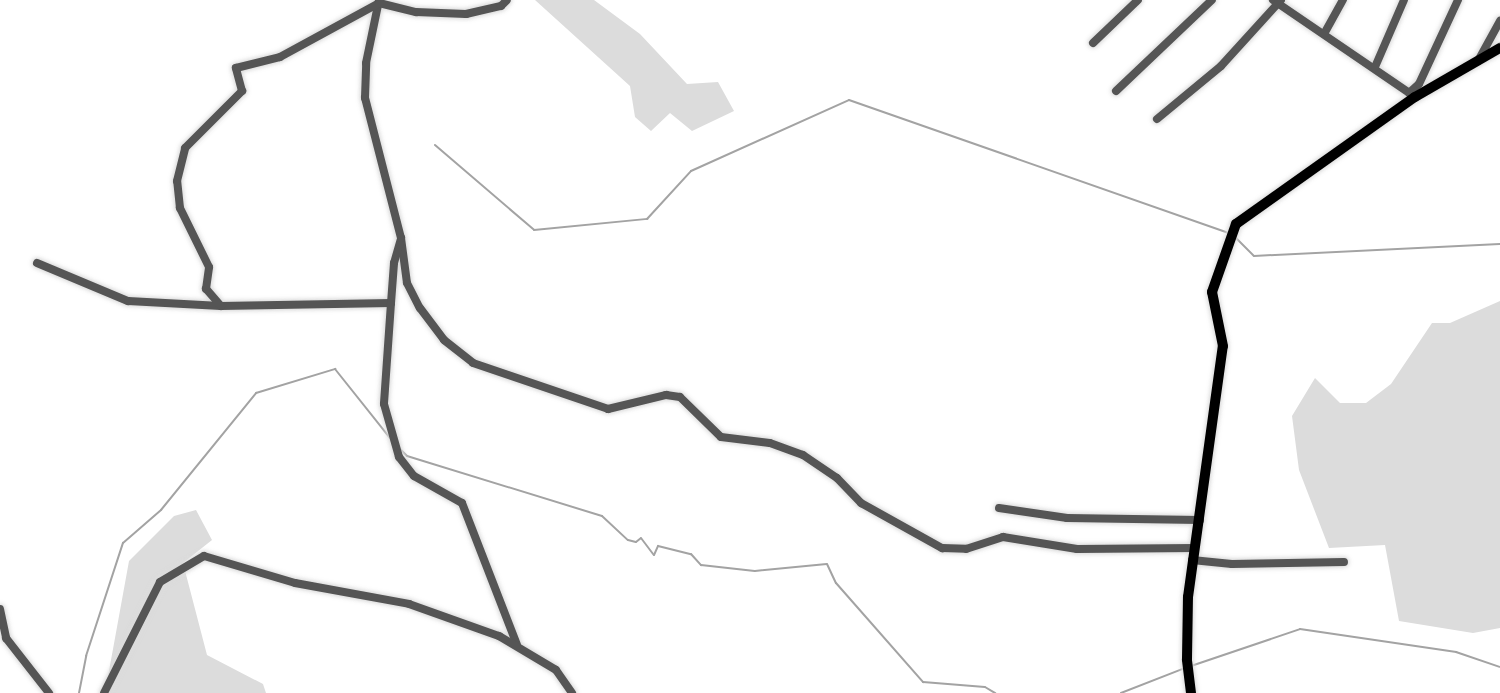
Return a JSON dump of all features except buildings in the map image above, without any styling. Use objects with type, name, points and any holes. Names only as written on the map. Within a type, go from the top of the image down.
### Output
[{"type":"main road","points":[[1191,693],[1187,659],[1192,560],[1200,520],[1223,346],[1212,292],[1227,243],[1236,224],[1412,95],[1477,63],[1500,48]]},
{"type":"street","points":[[221,306],[206,289],[208,267],[180,208],[177,181],[185,148],[242,91],[236,68],[280,57],[379,2],[416,12],[466,14],[501,6],[507,0]]},
{"type":"street","points":[[1093,43],[1138,0]]},
{"type":"street","points":[[1116,92],[1212,0]]},
{"type":"street","points":[[1324,34],[1343,0]]},
{"type":"street","points":[[1375,67],[1404,0]]},
{"type":"street","points":[[1157,119],[1221,66],[1277,1],[1352,57],[1375,67],[1412,95],[1458,0]]},
{"type":"street","points":[[379,2],[366,63],[365,98],[401,238],[407,283],[420,308],[444,340],[473,363],[608,409],[666,395],[680,396],[721,437],[770,443],[803,455],[837,478],[861,503],[942,548],[966,549],[1003,537],[1077,549],[1195,548]]},
{"type":"street","points":[[1477,63],[1500,21]]},
{"type":"street","points":[[401,238],[394,263],[384,404],[399,457],[414,476],[462,503],[517,646]]},
{"type":"street","points":[[37,263],[128,301],[221,306],[391,303]]},
{"type":"street","points":[[999,508],[1067,518],[1200,520]]},
{"type":"street","points":[[104,693],[140,615],[160,582],[204,556],[295,584],[409,604],[517,646],[556,670],[572,693]]},
{"type":"street","points":[[1192,560],[1232,564],[1344,562]]},
{"type":"street","points":[[0,609],[6,638],[49,693]]},
{"type":"shaded area","points":[[535,0],[594,0],[640,34],[687,84],[718,82],[734,111],[692,131],[670,113],[651,131],[635,117],[630,86]]},
{"type":"shaded area","points":[[1500,301],[1500,628],[1473,633],[1399,621],[1385,545],[1329,548],[1299,470],[1292,416],[1315,378],[1340,403],[1366,403],[1391,384],[1432,323],[1450,323]]},
{"type":"shaded area","points":[[196,510],[212,540],[183,563],[207,655],[263,684],[266,693],[105,693],[129,561],[174,516]]},
{"type":"waterway","points":[[435,145],[534,230],[647,219],[691,171],[849,100],[1229,233]]},
{"type":"waterway","points":[[1236,238],[1254,256],[1500,244]]},
{"type":"waterway","points":[[79,693],[86,656],[123,543],[161,510],[256,393],[335,369],[390,438]]},
{"type":"waterway","points":[[400,449],[407,456],[602,516],[628,540],[636,542],[641,538],[654,555],[658,546],[691,554],[701,565],[755,571],[827,564],[836,583],[923,682],[985,687],[995,693]]},
{"type":"waterway","points":[[1191,666],[1300,629],[1456,652],[1500,667]]},
{"type":"waterway","points":[[1121,693],[1185,668]]}]
